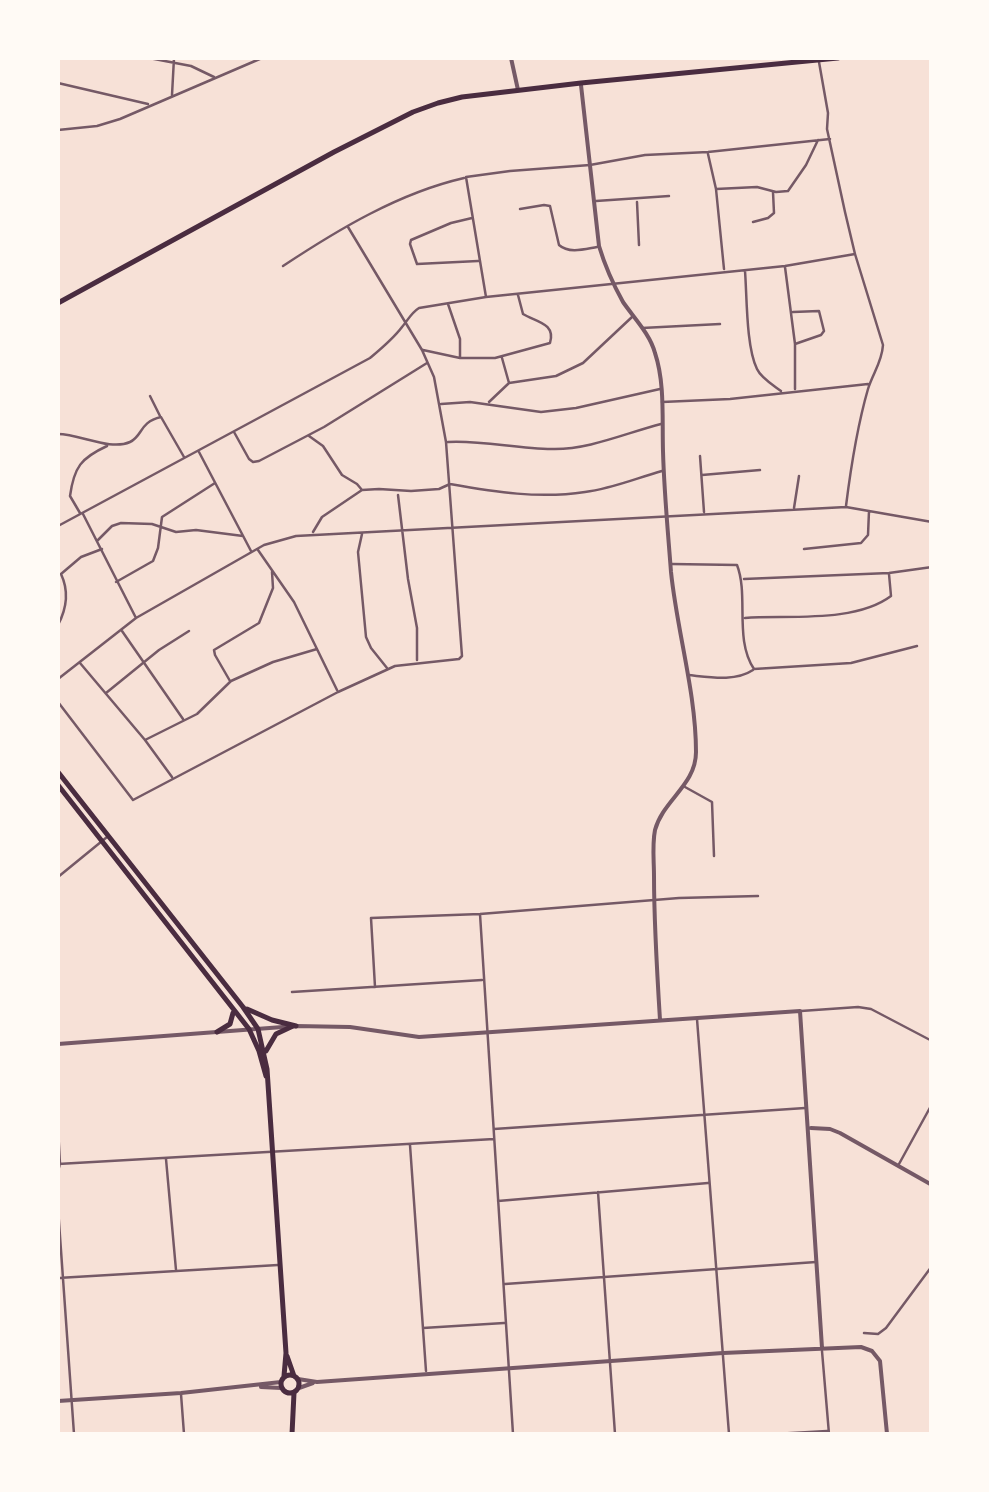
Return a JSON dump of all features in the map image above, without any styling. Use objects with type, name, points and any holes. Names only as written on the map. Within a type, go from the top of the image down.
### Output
[{"type":"main road","points":[[58,303],[334,152],[413,112],[462,96],[838,58]]},
{"type":"main road","points":[[58,772],[258,1029],[268,1084],[292,1434]]},
{"type":"main road","points":[[58,784],[249,1029],[268,1084]]},
{"type":"main road","points":[[243,1007],[296,1026]]},
{"type":"main road","points":[[217,1032],[230,1024],[231,1008]]},
{"type":"main road","points":[[265,1053],[276,1034],[296,1026]]},
{"type":"main road","points":[[286,1353],[296,1378]]},
{"type":"main road","points":[[288,1387],[296,1378]]},
{"type":"main road","points":[[288,1387],[296,1378]]},
{"type":"street","points":[[149,58],[173,60],[214,78]]},
{"type":"street","points":[[58,130],[98,126],[262,58]]},
{"type":"street","points":[[511,58],[518,90]]},
{"type":"street","points":[[172,96],[173,60]]},
{"type":"street","points":[[819,60],[830,139],[854,254],[883,344],[852,458],[846,507]]},
{"type":"street","points":[[58,82],[151,106]]},
{"type":"street","points":[[581,83],[599,246],[614,284],[654,350],[661,388],[671,564],[694,719],[693,772],[665,809],[654,836],[660,1020]]},
{"type":"street","points":[[283,266],[388,204],[433,185],[466,177],[590,165],[645,155],[830,139]]},
{"type":"street","points":[[716,190],[791,189],[818,140]]},
{"type":"street","points":[[708,152],[724,272]]},
{"type":"street","points":[[466,177],[486,298]]},
{"type":"street","points":[[753,222],[774,213],[773,192]]},
{"type":"street","points":[[594,201],[669,196]]},
{"type":"street","points":[[637,199],[638,245]]},
{"type":"street","points":[[520,209],[550,206],[559,245],[566,250],[599,246]]},
{"type":"street","points":[[473,218],[451,223],[411,240],[410,244],[417,264],[478,261]]},
{"type":"street","points":[[58,702],[133,800],[394,666],[462,656],[446,442],[434,377],[422,350],[348,228]]},
{"type":"street","points":[[58,526],[370,358],[419,308],[784,266],[854,254]]},
{"type":"street","points":[[784,266],[795,344],[795,391]]},
{"type":"street","points":[[745,270],[756,368],[784,392]]},
{"type":"street","points":[[422,350],[460,358],[502,357],[546,345],[552,340],[547,326],[523,314],[518,295]]},
{"type":"street","points":[[448,302],[460,339],[460,358]]},
{"type":"street","points":[[792,312],[819,310],[824,331],[821,336],[795,344]]},
{"type":"street","points":[[487,404],[509,384],[570,370],[597,352],[633,316]]},
{"type":"street","points":[[640,328],[720,324]]},
{"type":"street","points":[[502,357],[509,384]]},
{"type":"street","points":[[234,431],[250,460],[256,462],[308,436],[428,362]]},
{"type":"street","points":[[661,402],[870,384]]},
{"type":"street","points":[[439,404],[487,404],[526,412],[561,410],[661,388]]},
{"type":"street","points":[[150,396],[184,457]]},
{"type":"street","points":[[136,618],[70,496],[75,471],[84,459],[108,445],[131,441],[142,426],[160,417]]},
{"type":"street","points":[[446,442],[555,450],[662,423]]},
{"type":"street","points":[[58,434],[86,437],[108,445]]},
{"type":"street","points":[[308,436],[362,490]]},
{"type":"street","points":[[198,451],[252,553]]},
{"type":"street","points":[[700,456],[704,514]]},
{"type":"street","points":[[313,533],[322,517],[362,490],[398,492],[440,489],[450,484],[527,495],[561,495],[590,492],[664,470]]},
{"type":"street","points":[[702,474],[760,470]]},
{"type":"street","points":[[794,510],[799,476]]},
{"type":"street","points":[[116,582],[153,561],[162,517],[215,483]]},
{"type":"street","points":[[398,492],[417,628],[417,662]]},
{"type":"street","points":[[58,679],[136,618],[257,549],[313,533],[846,507],[932,522]]},
{"type":"street","points":[[804,549],[861,543],[868,535],[870,510]]},
{"type":"street","points":[[97,541],[116,524],[243,536]]},
{"type":"street","points":[[362,532],[358,552],[366,637],[388,669]]},
{"type":"street","points":[[58,625],[67,595],[61,574],[80,558],[102,549]]},
{"type":"street","points":[[257,549],[294,602],[338,692]]},
{"type":"street","points":[[671,564],[734,564],[739,568],[748,659],[754,669]]},
{"type":"street","points":[[740,579],[889,573],[932,567]]},
{"type":"street","points":[[231,682],[214,650],[259,623],[272,588],[272,570]]},
{"type":"street","points":[[742,618],[842,613],[871,607],[891,596],[889,573]]},
{"type":"street","points":[[120,630],[184,721]]},
{"type":"street","points":[[106,693],[189,631]]},
{"type":"street","points":[[687,675],[720,678],[749,675],[754,669],[850,663],[916,646]]},
{"type":"street","points":[[145,740],[204,708],[231,682],[273,662],[317,649]]},
{"type":"street","points":[[79,662],[172,778]]},
{"type":"street","points":[[684,786],[712,802],[714,856]]},
{"type":"street","points":[[58,877],[108,836]]},
{"type":"street","points":[[375,987],[371,918],[758,896]]},
{"type":"street","points":[[480,914],[513,1434]]},
{"type":"street","points":[[292,992],[484,980]]},
{"type":"street","points":[[58,1044],[296,1026],[350,1027],[419,1037],[848,1007],[871,1009],[932,1041]]},
{"type":"street","points":[[774,1434],[828,1432],[800,1011]]},
{"type":"street","points":[[697,1017],[730,1434]]},
{"type":"street","points":[[899,1165],[932,1104]]},
{"type":"street","points":[[493,1129],[806,1108]]},
{"type":"street","points":[[58,1128],[58,1171]]},
{"type":"street","points":[[809,1128],[840,1133],[932,1185]]},
{"type":"street","points":[[59,1164],[494,1139]]},
{"type":"street","points":[[410,1144],[426,1374]]},
{"type":"street","points":[[166,1158],[176,1272]]},
{"type":"street","points":[[498,1201],[710,1182]]},
{"type":"street","points":[[598,1192],[615,1434]]},
{"type":"street","points":[[58,1208],[74,1434]]},
{"type":"street","points":[[503,1284],[816,1262]]},
{"type":"street","points":[[60,1278],[280,1265]]},
{"type":"street","points":[[864,1333],[878,1334],[886,1328],[932,1266]]},
{"type":"street","points":[[422,1328],[506,1323]]},
{"type":"street","points":[[58,1401],[860,1346],[876,1355],[882,1372],[887,1434]]},
{"type":"street","points":[[296,1378],[318,1382]]},
{"type":"street","points":[[181,1393],[184,1434]]}]
